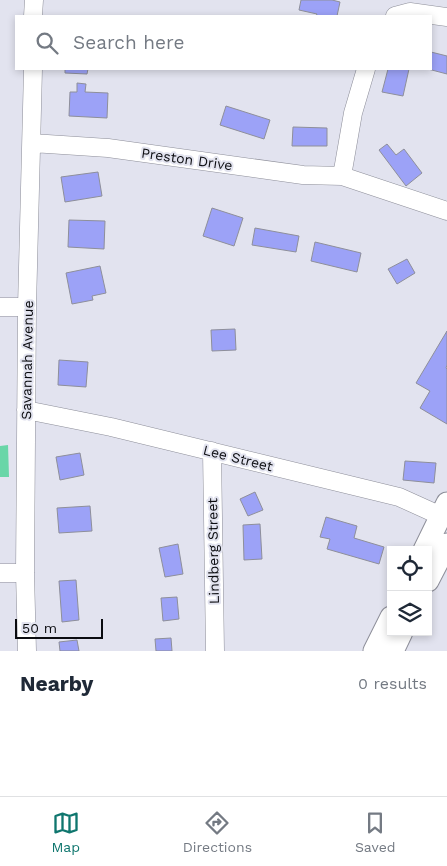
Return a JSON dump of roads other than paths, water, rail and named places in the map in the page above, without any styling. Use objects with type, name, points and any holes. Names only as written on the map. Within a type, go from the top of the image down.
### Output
[{"type":"main road","points":[[426,546],[445,511]]},
{"type":"main road","points":[[432,573],[447,544]]},
{"type":"main road","points":[[374,651],[387,625]]},
{"type":"main road","points":[[393,651],[400,636]]},
{"type":"street","points":[[33,15],[34,0]]},
{"type":"street","points":[[399,15],[410,12],[447,17]]},
{"type":"street","name":"Savannah Avenue","points":[[26,651],[27,307],[33,70]]},
{"type":"street","points":[[342,176],[353,113],[366,70]]},
{"type":"street","name":"Preston Drive","points":[[32,144],[108,148],[303,175],[342,176],[447,211]]},
{"type":"street","points":[[0,307],[27,307]]},
{"type":"street","name":"Lee Street","points":[[26,410],[212,451],[399,497],[445,511]]},
{"type":"street","name":"Lindberg Street","points":[[212,451],[215,651]]},
{"type":"street","points":[[0,573],[25,573]]}]
